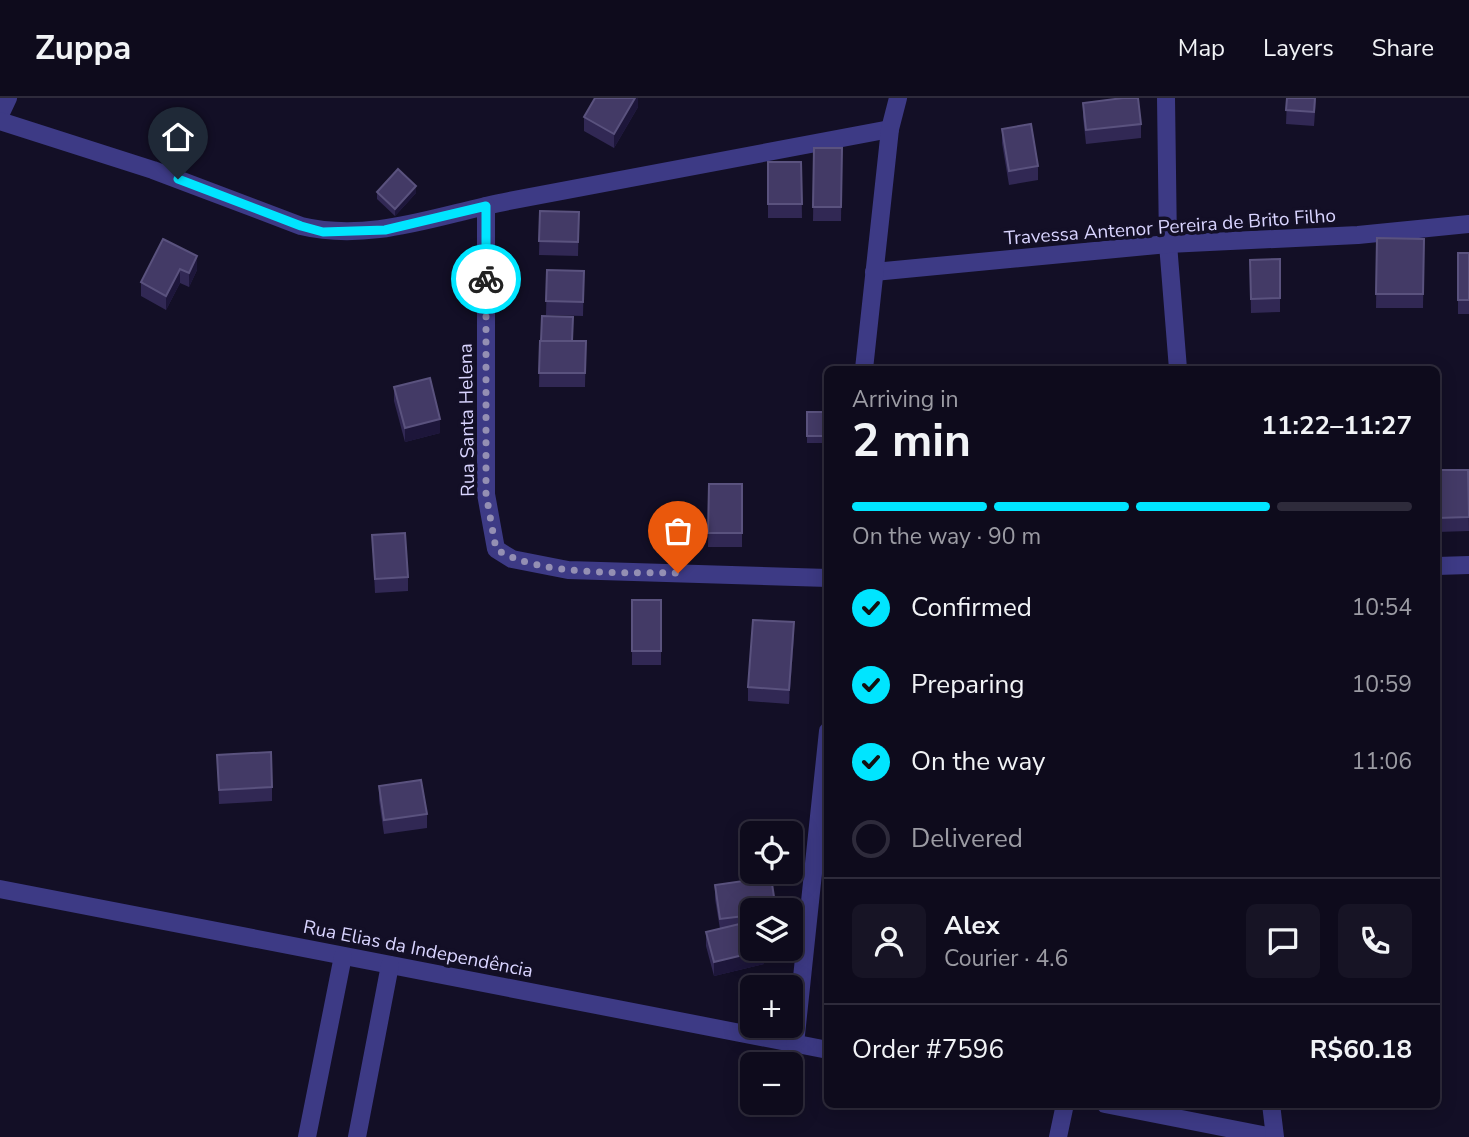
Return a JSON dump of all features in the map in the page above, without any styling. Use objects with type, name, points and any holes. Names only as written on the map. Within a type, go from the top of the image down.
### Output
[{"type":"street","points":[[0,115],[8,98]]},
{"type":"street","points":[[864,366],[890,129],[898,98]]},
{"type":"street","points":[[1166,98],[1168,244],[1178,366]]},
{"type":"street","points":[[0,121],[153,170],[323,232],[385,230],[486,206],[890,129]]},
{"type":"street","name":"Rua Santa Helena","points":[[486,206],[486,494],[496,549],[512,559],[568,570],[824,578]]},
{"type":"street","name":"Travessa Antenor Pereira de Brito Filho","points":[[874,272],[1168,244],[1358,235],[1469,224]]},
{"type":"street","points":[[1440,566],[1469,565]]},
{"type":"street","points":[[795,1044],[824,769]]},
{"type":"street","name":"Rua Elias da Independência","points":[[0,889],[824,1049]]},
{"type":"street","points":[[307,1137],[343,956]]},
{"type":"street","points":[[357,1137],[390,965]]},
{"type":"street","points":[[1058,1137],[1064,1108]]},
{"type":"street","points":[[1125,1108],[1274,1137],[1271,1108]]},
{"type":"building","points":[[595,98],[635,98],[614,134],[584,117]]},
{"type":"building","points":[[1138,98],[1141,124],[1086,130],[1083,103]]},
{"type":"building","points":[[1287,98],[1315,98],[1314,112],[1286,110]]},
{"type":"building","points":[[1031,124],[1038,166],[1009,171],[1002,129]]},
{"type":"building","points":[[814,148],[842,148],[841,207],[813,207]]},
{"type":"building","points":[[768,162],[801,162],[802,204],[768,204]]},
{"type":"building","points":[[398,169],[416,186],[395,209],[377,192]]},
{"type":"building","points":[[540,211],[579,212],[578,242],[539,241]]},
{"type":"building","points":[[1377,238],[1424,239],[1423,294],[1376,294]]},
{"type":"building","points":[[163,239],[197,256],[189,273],[180,269],[166,296],[141,282]]},
{"type":"building","points":[[1458,253],[1469,253],[1469,300],[1458,300]]},
{"type":"building","points":[[1280,259],[1280,298],[1251,299],[1250,260]]},
{"type":"building","points":[[547,270],[584,271],[583,302],[546,301]]},
{"type":"building","points":[[542,316],[573,317],[572,341],[541,341]]},
{"type":"building","points":[[540,341],[586,341],[585,373],[539,373]]},
{"type":"building","points":[[430,378],[440,419],[405,428],[394,387]]},
{"type":"building","points":[[807,412],[824,412],[824,436],[807,436]]},
{"type":"building","points":[[1440,470],[1468,470],[1469,517],[1440,518]]},
{"type":"building","points":[[709,484],[742,484],[742,533],[708,533]]},
{"type":"building","points":[[405,533],[408,577],[375,579],[372,535]]},
{"type":"building","points":[[632,600],[661,600],[661,651],[632,651]]},
{"type":"building","points":[[753,620],[794,622],[789,690],[748,687]]},
{"type":"building","points":[[271,752],[272,787],[219,790],[217,755]]},
{"type":"building","points":[[421,780],[427,814],[384,820],[379,786]]},
{"type":"building","points":[[740,881],[740,884],[772,884],[774,898],[740,898],[740,916],[720,919],[715,885]]},
{"type":"building","points":[[740,924],[740,956],[714,962],[706,932]]},
{"type":"way so far","points":[[486,279],[486,494],[496,549],[512,559],[568,570],[678,573]]},
{"type":"route","points":[[178,179],[323,232],[385,230],[486,206],[486,279]]}]
